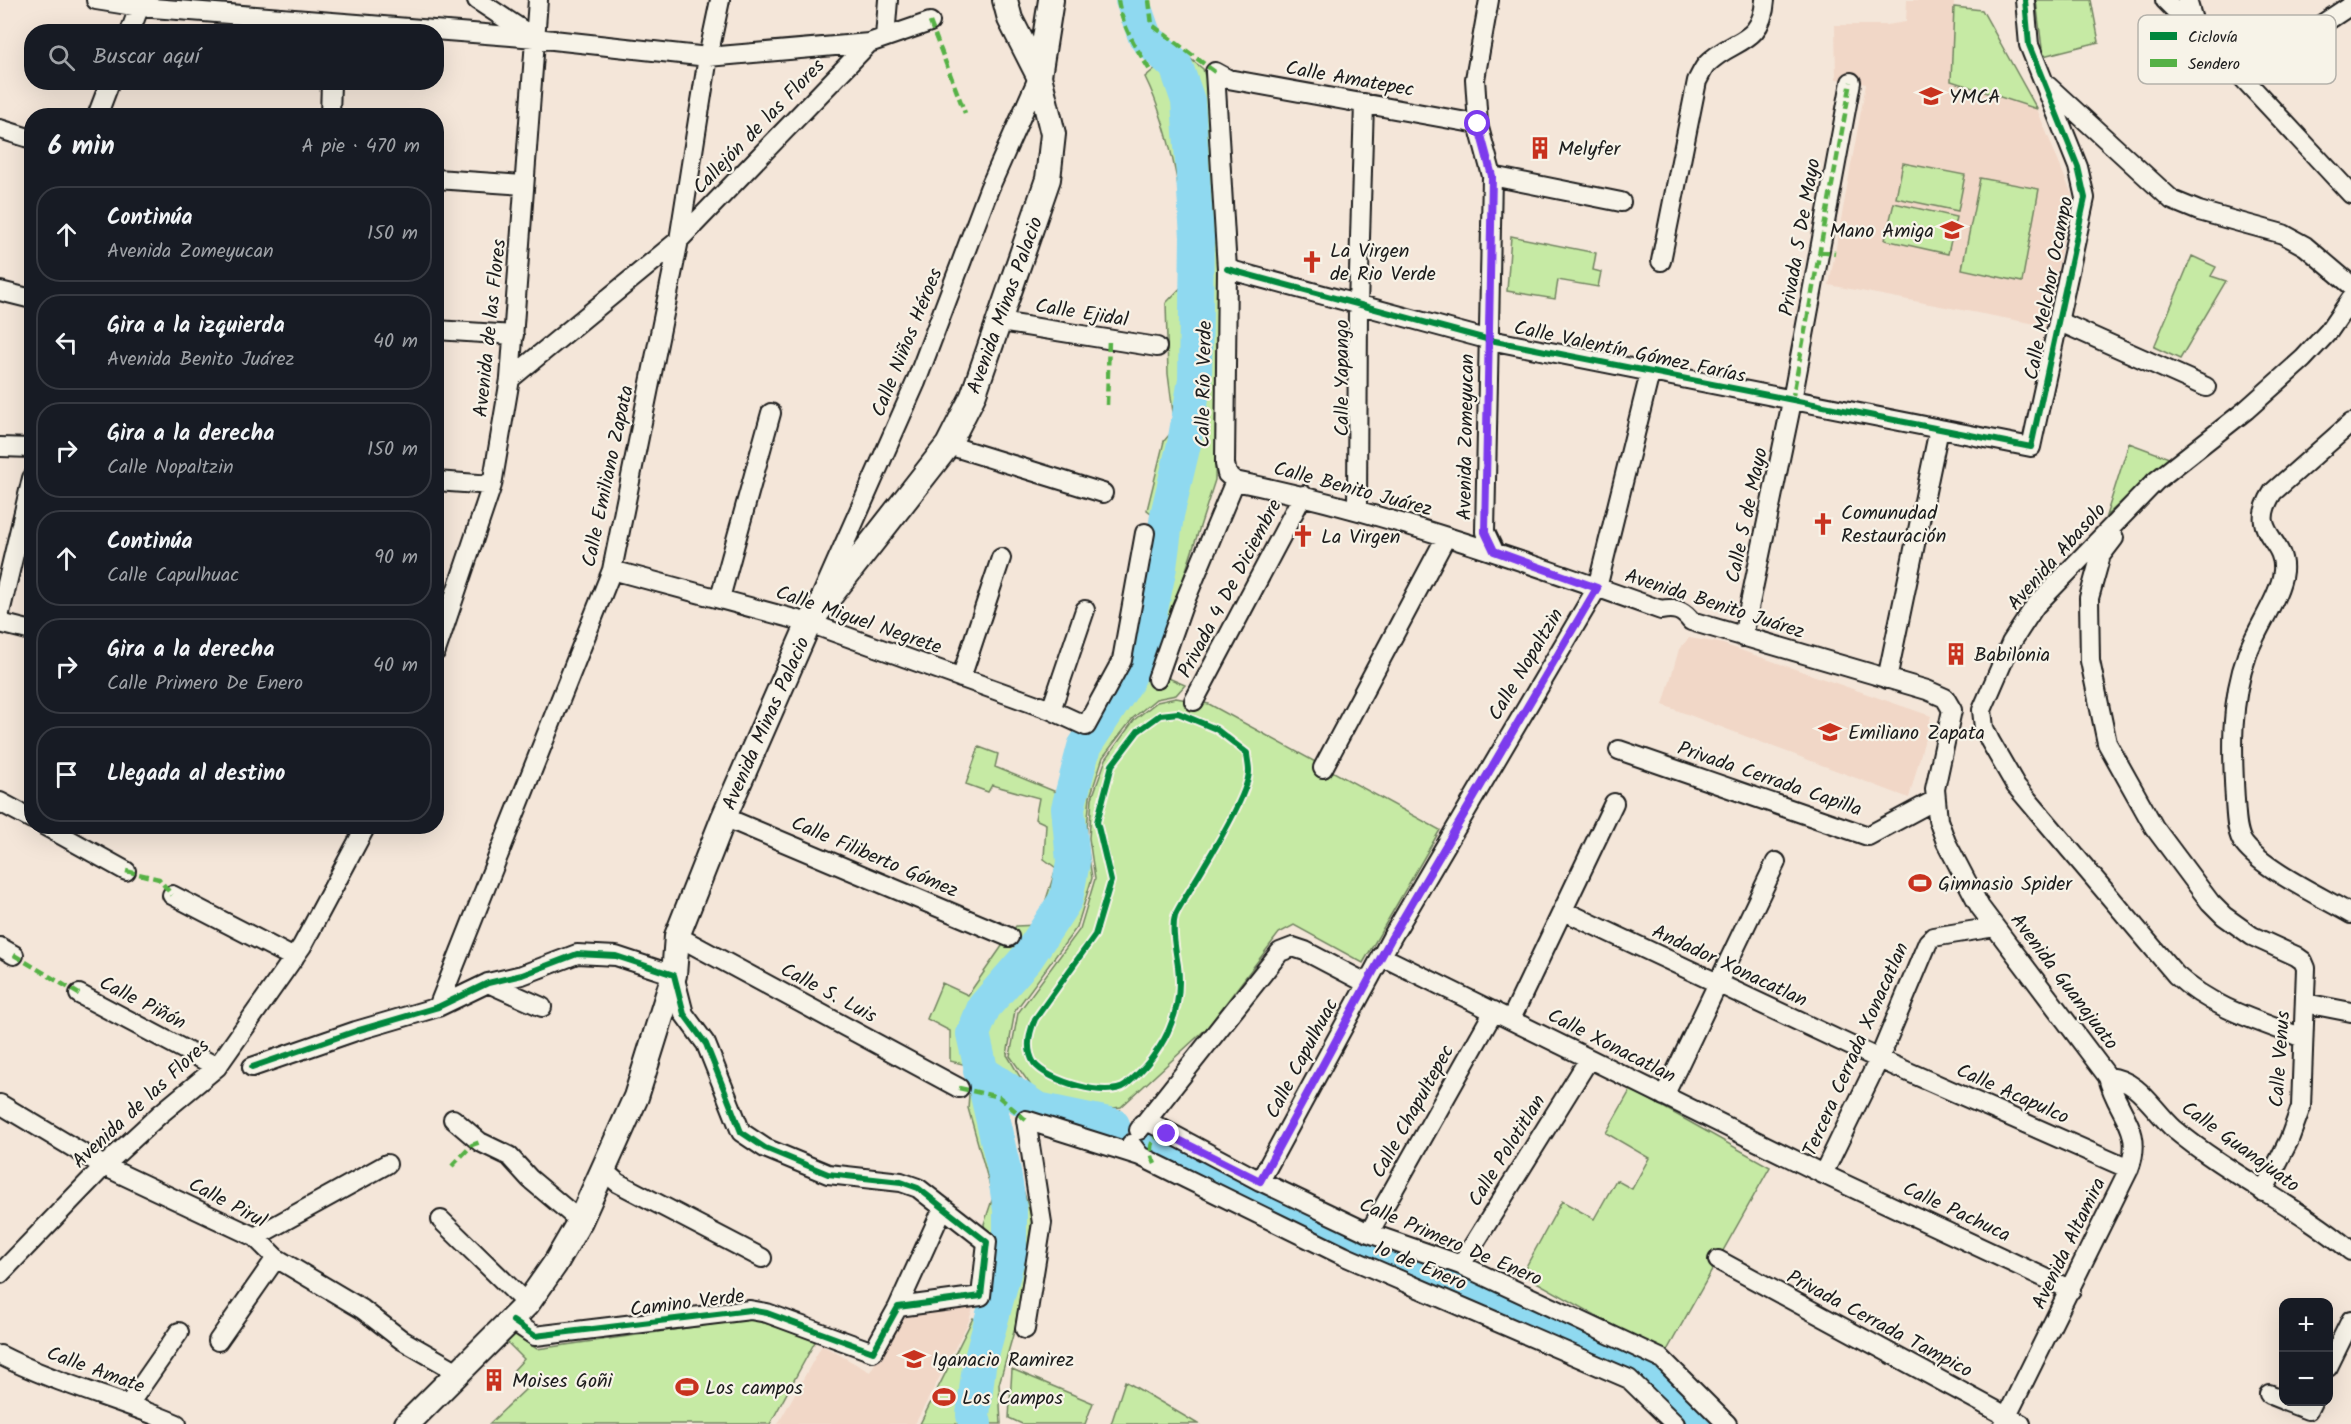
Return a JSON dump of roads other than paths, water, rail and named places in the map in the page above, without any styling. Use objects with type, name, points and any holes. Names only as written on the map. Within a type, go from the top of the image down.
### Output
[{"type":"main road","points":[[1005,0],[1010,19],[1039,76]]},
{"type":"main road","name":"Avenida Minas Palacio","points":[[406,1424],[520,1312],[555,1264],[580,1221],[606,1168],[636,1097],[674,975],[677,936],[724,817],[809,622],[948,445],[973,396],[1000,322],[1051,165],[1051,122],[1039,76],[1051,0]]},
{"type":"street","points":[[96,0],[309,24]]},
{"type":"street","points":[[477,0],[535,38]]},
{"type":"street","name":"Avenida de las Flores","points":[[444,627],[492,485],[510,379],[538,0]]},
{"type":"street","name":"Calle Emiliano Zapata","points":[[438,1007],[612,570],[679,240],[708,57],[720,0]]},
{"type":"street","points":[[877,40],[888,0]]},
{"type":"street","name":"Avenida Zomeyucan","points":[[1489,0],[1475,80],[1478,124],[1492,176],[1485,532],[1494,551]]},
{"type":"street","points":[[1661,261],[1697,81],[1706,65],[1755,33],[1764,17],[1765,0]]},
{"type":"street","name":"Calle Melchor Ocampo","points":[[2025,0],[2029,45],[2078,167],[2085,198],[2060,322],[2031,447]]},
{"type":"street","points":[[2165,0],[2180,15]]},
{"type":"street","points":[[2187,0],[2192,15]]},
{"type":"street","points":[[133,24],[141,4]]},
{"type":"street","points":[[2336,15],[2351,5]]},
{"type":"street","points":[[444,33],[535,38],[708,57],[877,40],[930,22]]},
{"type":"street","name":"Callejón de las Flores","points":[[510,379],[679,240],[877,40]]},
{"type":"street","name":"Calle Amatepec","points":[[1215,72],[1228,79],[1478,124]]},
{"type":"street","name":"Calle Río Verde","points":[[1215,72],[1227,269],[1225,464],[1227,474],[1235,481]]},
{"type":"street","name":"Calle Niños Héroes","points":[[809,622],[916,382],[998,167],[1039,76]]},
{"type":"street","name":"Privada 5 De Mayo","points":[[1792,401],[1827,252],[1851,82]]},
{"type":"street","points":[[2249,84],[2351,194]]},
{"type":"street","points":[[2047,85],[2172,200],[2199,211],[2283,234],[2305,246],[2351,285]]},
{"type":"street","points":[[100,108],[107,90]]},
{"type":"street","points":[[330,108],[331,90]]},
{"type":"street","name":"Calle Yapango","points":[[1357,510],[1358,306],[1364,103]]},
{"type":"street","points":[[0,129],[24,136]]},
{"type":"street","points":[[1492,176],[1621,202]]},
{"type":"street","points":[[444,180],[524,185]]},
{"type":"street","name":"Calle Valentín Gómez Farías","points":[[1227,269],[1490,340],[2031,447]]},
{"type":"street","points":[[0,291],[24,296]]},
{"type":"street","name":"Avenida Abasolo","points":[[1982,710],[2011,643],[2035,606],[2156,481],[2246,410],[2303,359],[2329,331],[2351,299]]},
{"type":"street","name":"Calle Ejidal","points":[[1000,322],[1157,347]]},
{"type":"street","points":[[2060,322],[2206,387]]},
{"type":"street","points":[[444,331],[514,335]]},
{"type":"street","name":"Calle Nopaltzin","points":[[1381,956],[1597,588],[1650,373]]},
{"type":"street","name":"Calle 5 de Mayo","points":[[1743,637],[1792,401]]},
{"type":"street","points":[[720,598],[771,413]]},
{"type":"street","points":[[2351,423],[2273,492],[2266,502],[2263,525],[2278,550],[2283,570],[2247,655],[2238,688],[2231,745],[2237,823],[2243,843],[2259,859],[2351,914]]},
{"type":"street","points":[[1887,679],[1939,429]]},
{"type":"street","points":[[948,445],[1102,493]]},
{"type":"street","points":[[0,447],[24,448]]},
{"type":"street","points":[[1157,679],[1182,608],[1235,481]]},
{"type":"street","name":"Calle Benito Juárez","points":[[1235,481],[1303,495],[1494,551]]},
{"type":"street","points":[[2156,481],[2101,555],[2089,598],[2090,661],[2107,743],[2154,827],[2217,910],[2252,936],[2303,961],[2306,968],[2305,1003]]},
{"type":"street","points":[[444,482],[492,485]]},
{"type":"street","name":"Privada 4 De Diciembre","points":[[1194,702],[1303,495]]},
{"type":"street","points":[[0,613],[24,512]]},
{"type":"street","name":"Calle Miguel Negrete","points":[[612,570],[809,622],[1051,710],[1086,726],[1122,660],[1145,533]]},
{"type":"street","points":[[1323,768],[1446,537]]},
{"type":"street","name":"Avenida Benito Juárez","points":[[1494,551],[1660,610],[1677,609],[1686,614],[1691,621],[1940,694],[1952,710]]},
{"type":"street","points":[[961,678],[1001,558]]},
{"type":"street","points":[[1051,710],[1085,610]]},
{"type":"street","points":[[0,623],[24,629]]},
{"type":"street","points":[[1952,710],[1982,710],[1984,728],[2016,786],[2176,975],[2196,992],[2219,1006],[2303,1038]]},
{"type":"street","name":"Avenida Guanajuato","points":[[1952,710],[1937,778],[1935,800],[1941,830],[1950,852],[1970,889],[1995,927],[2108,1077]]},
{"type":"street","name":"Privada Cerrada Capilla","points":[[1618,750],[1868,836],[1935,800]]},
{"type":"street","points":[[0,802],[24,815]]},
{"type":"street","points":[[1511,1019],[1614,803]]},
{"type":"street","name":"Calle Filiberto Gómez","points":[[724,817],[1009,937]]},
{"type":"street","points":[[59,834],[126,871]]},
{"type":"street","name":"Avenida de las Flores","points":[[2,1265],[159,1115],[217,1067],[294,958],[362,834]]},
{"type":"street","points":[[1664,1096],[1776,862]]},
{"type":"street","points":[[172,895],[294,958]]},
{"type":"street","name":"Andador Xonacatlan","points":[[1564,911],[1717,985],[1879,1059]]},
{"type":"street","name":"Tercera Cerrada Xonacatlan","points":[[1823,1174],[1879,1059],[1928,942],[1933,937],[1995,927]]},
{"type":"street","name":"Calle S. Luis","points":[[677,936],[959,1088]]},
{"type":"street","points":[[1128,1149],[1142,1124],[1217,1035],[1280,952],[1293,947],[1305,951],[1366,983]]},
{"type":"street","points":[[252,1067],[356,1031],[438,1007],[488,983],[522,975],[577,954],[594,953],[635,961],[674,975],[684,1014],[706,1044],[741,1132],[765,1148],[828,1174],[901,1182],[918,1188],[987,1242],[981,1296],[898,1307]]},
{"type":"street","name":"Calle Capulhuac","points":[[1260,1181],[1381,956]]},
{"type":"street","name":"Calle Xonacatlan","points":[[1381,956],[1823,1174]]},
{"type":"street","points":[[488,983],[542,1007]]},
{"type":"street","name":"Calle Piñón","points":[[79,994],[217,1067]]},
{"type":"street","name":"Calle Venus","points":[[2263,1192],[2289,1140],[2301,1107],[2305,1003],[2351,1012]]},
{"type":"street","name":"Calle Chapultepec","points":[[1369,1233],[1494,1011]]},
{"type":"street","name":"Calle Polotitlan","points":[[1461,1265],[1589,1059]]},
{"type":"street","name":"Calle Acapulco","points":[[1879,1059],[2129,1169]]},
{"type":"street","name":"Avenida Altamira","points":[[2010,1422],[2129,1169],[2135,1151],[2134,1135],[2112,1093],[2108,1077]]},
{"type":"street","name":"Calle Guanajuato","points":[[2108,1077],[2122,1078],[2133,1084],[2174,1128],[2351,1251]]},
{"type":"street","name":"Calle Pirul","points":[[0,1104],[104,1166],[255,1238],[276,1258],[362,1309],[402,1340],[458,1372]]},
{"type":"street","points":[[453,1119],[480,1142],[509,1156],[530,1179],[580,1221]]},
{"type":"street","name":"1o de Enero","points":[[1025,1329],[1042,1223],[1026,1120],[1128,1149],[1344,1256],[1629,1379],[1676,1424]]},
{"type":"street","name":"Calle Primero De Enero","points":[[1142,1124],[1151,1123],[1260,1181],[1369,1233],[1461,1265],[1662,1359],[1727,1424]]},
{"type":"street","points":[[255,1238],[387,1164]]},
{"type":"street","points":[[606,1168],[605,1172],[618,1183],[762,1258]]},
{"type":"street","name":"Calle Pachuca","points":[[1823,1174],[2071,1290]]},
{"type":"street","points":[[898,1307],[943,1208]]},
{"type":"street","points":[[441,1220],[520,1312]]},
{"type":"street","points":[[218,1341],[276,1258]]},
{"type":"street","name":"Privada Cerrada Tampico","points":[[1718,1260],[2010,1422]]},
{"type":"street","name":"Camino Verde","points":[[520,1312],[535,1336],[750,1310],[767,1313],[873,1352],[898,1307]]},
{"type":"street","points":[[2333,1357],[2351,1320]]},
{"type":"street","points":[[129,1404],[178,1332]]},
{"type":"street","name":"Calle Amate","points":[[0,1355],[64,1384],[129,1404],[177,1424]]},
{"type":"street","points":[[2298,1406],[2308,1410],[2310,1406]]},
{"type":"waterway","points":[[975,1424],[973,1415],[979,1366],[1010,1251],[1010,1210],[1003,1165],[973,1034],[984,1007],[1027,958],[1066,899],[1073,862],[1068,808],[1084,747],[1127,681],[1144,643],[1195,380],[1197,237],[1188,101],[1176,66],[1145,37],[1132,0]]},
{"type":"waterway","points":[[980,1071],[1037,1109],[1113,1125]]},
{"type":"waterway","points":[[1147,1140],[1366,1245],[1650,1363],[1706,1424]]},
{"type":"place","name":"YMCA","points":[[1931,96]]},
{"type":"place","name":"Melyfer","points":[[1540,148]]},
{"type":"place","name":"Mano Amiga","points":[[1952,230]]},
{"type":"place","name":"La Virgen de Rio Verde","points":[[1312,262]]},
{"type":"place","name":"Comunudad Restauración","points":[[1823,524]]},
{"type":"place","name":"La Virgen","points":[[1303,536]]},
{"type":"place","name":"Babilonia","points":[[1956,654]]},
{"type":"place","name":"Emiliano Zapata","points":[[1830,732]]},
{"type":"place","name":"Gimnasio Spider","points":[[1920,883]]},
{"type":"place","name":"Iganacio Ramirez","points":[[914,1359]]},
{"type":"place","name":"Moises Goñi","points":[[494,1380]]},
{"type":"place","name":"Los campos","points":[[687,1387]]},
{"type":"place","name":"Los Campos","points":[[944,1397]]}]
